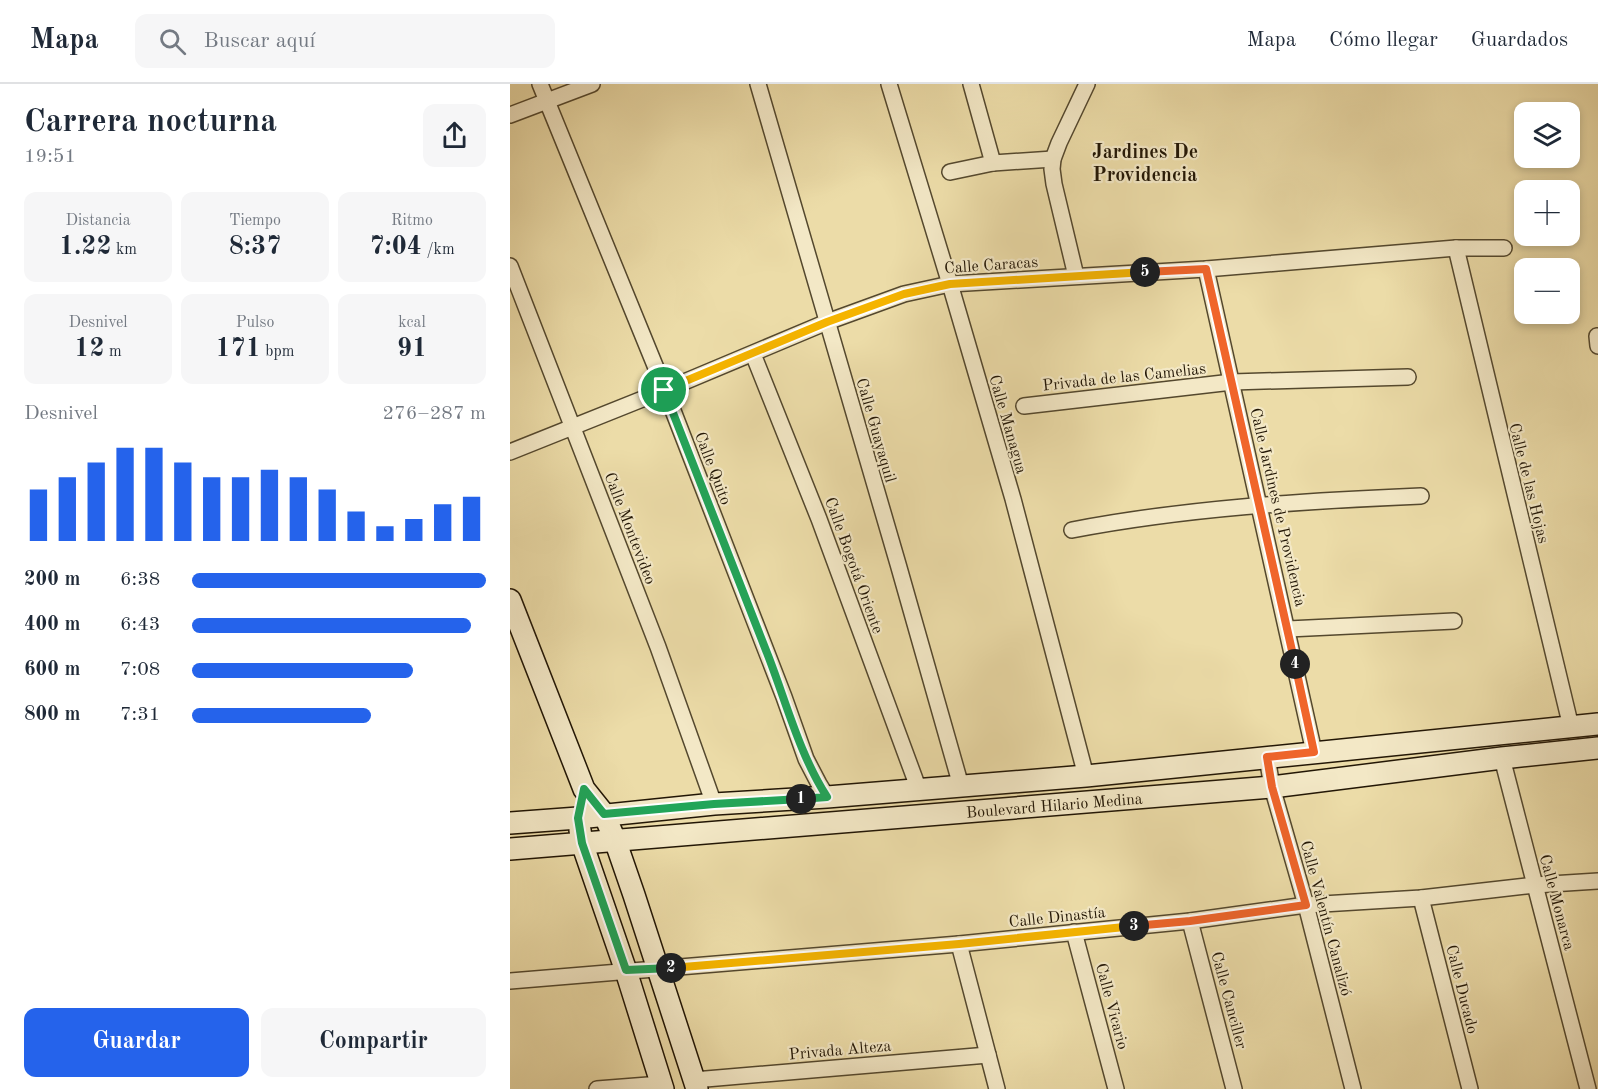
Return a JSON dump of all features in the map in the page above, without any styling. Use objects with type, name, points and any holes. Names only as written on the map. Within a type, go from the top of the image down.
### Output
[{"type":"main road","points":[[510,600],[584,789],[604,814],[615,840],[696,1084]]},
{"type":"main road","name":"Boulevard Hilario Medina","points":[[510,823],[714,804],[1086,777],[1598,724]]},
{"type":"main road","name":"Boulevard Hilario Medina","points":[[510,849],[1272,787],[1598,748]]},
{"type":"main road","points":[[584,789],[578,818],[582,843],[626,970],[662,1086]]},
{"type":"street","name":"Calle Quito","points":[[540,84],[664,390],[806,759],[827,797]]},
{"type":"street","points":[[510,115],[592,84]]},
{"type":"street","name":"Calle Guayaquil","points":[[758,84],[961,786]]},
{"type":"street","name":"Calle Managua","points":[[889,84],[1013,499],[1086,777]]},
{"type":"street","points":[[971,84],[993,163]]},
{"type":"street","points":[[1076,276],[1052,170],[1059,143],[1088,84]]},
{"type":"street","points":[[950,172],[993,163],[1053,159]]},
{"type":"street","name":"Calle Caracas","points":[[510,452],[827,322],[904,294],[950,284],[1206,269],[1456,248],[1504,248]]},
{"type":"street","name":"Calle de las Hojas","points":[[1456,248],[1571,727]]},
{"type":"street","name":"Calle Montevideo","points":[[510,266],[658,647],[714,804]]},
{"type":"street","name":"Calle Jardines de Providencia","points":[[1206,269],[1314,752]]},
{"type":"street","name":"Calle Bogotá Oriente","points":[[753,354],[819,519],[919,790]]},
{"type":"street","name":"Privada de las Camelias","points":[[1024,406],[1232,382],[1408,377]]},
{"type":"street","points":[[1072,530],[1102,524],[1259,505],[1421,496]]},
{"type":"street","points":[[1288,629],[1454,621]]},
{"type":"street","name":"Calle Valentín Canalizó","points":[[1267,757],[1272,787],[1306,905],[1353,1089]]},
{"type":"street","name":"Calle Monarca","points":[[1502,759],[1588,1089]]},
{"type":"street","name":"Calle Dinastía","points":[[510,981],[959,944],[1190,921],[1306,905],[1421,898],[1598,880]]},
{"type":"street","name":"Calle Ducado","points":[[1421,898],[1470,1089]]},
{"type":"street","name":"Calle Canciller","points":[[1190,921],[1234,1089]]},
{"type":"street","name":"Calle Vicario","points":[[1074,932],[1116,1089]]},
{"type":"street","points":[[959,944],[997,1089]]},
{"type":"street","name":"Privada Alteza","points":[[696,1084],[988,1055]]},
{"type":"street","points":[[597,1089],[662,1086]]},
{"type":"district","name":"Jardines De Providencia","points":[[1145,162]]},
{"type":"route","points":[[1206,269],[1314,752],[1267,757],[1272,787],[1306,905],[1190,921],[959,944],[626,970],[582,843],[578,818],[584,789],[604,814],[827,797],[806,759],[664,390],[827,322],[904,294],[950,284],[1206,269]]}]
